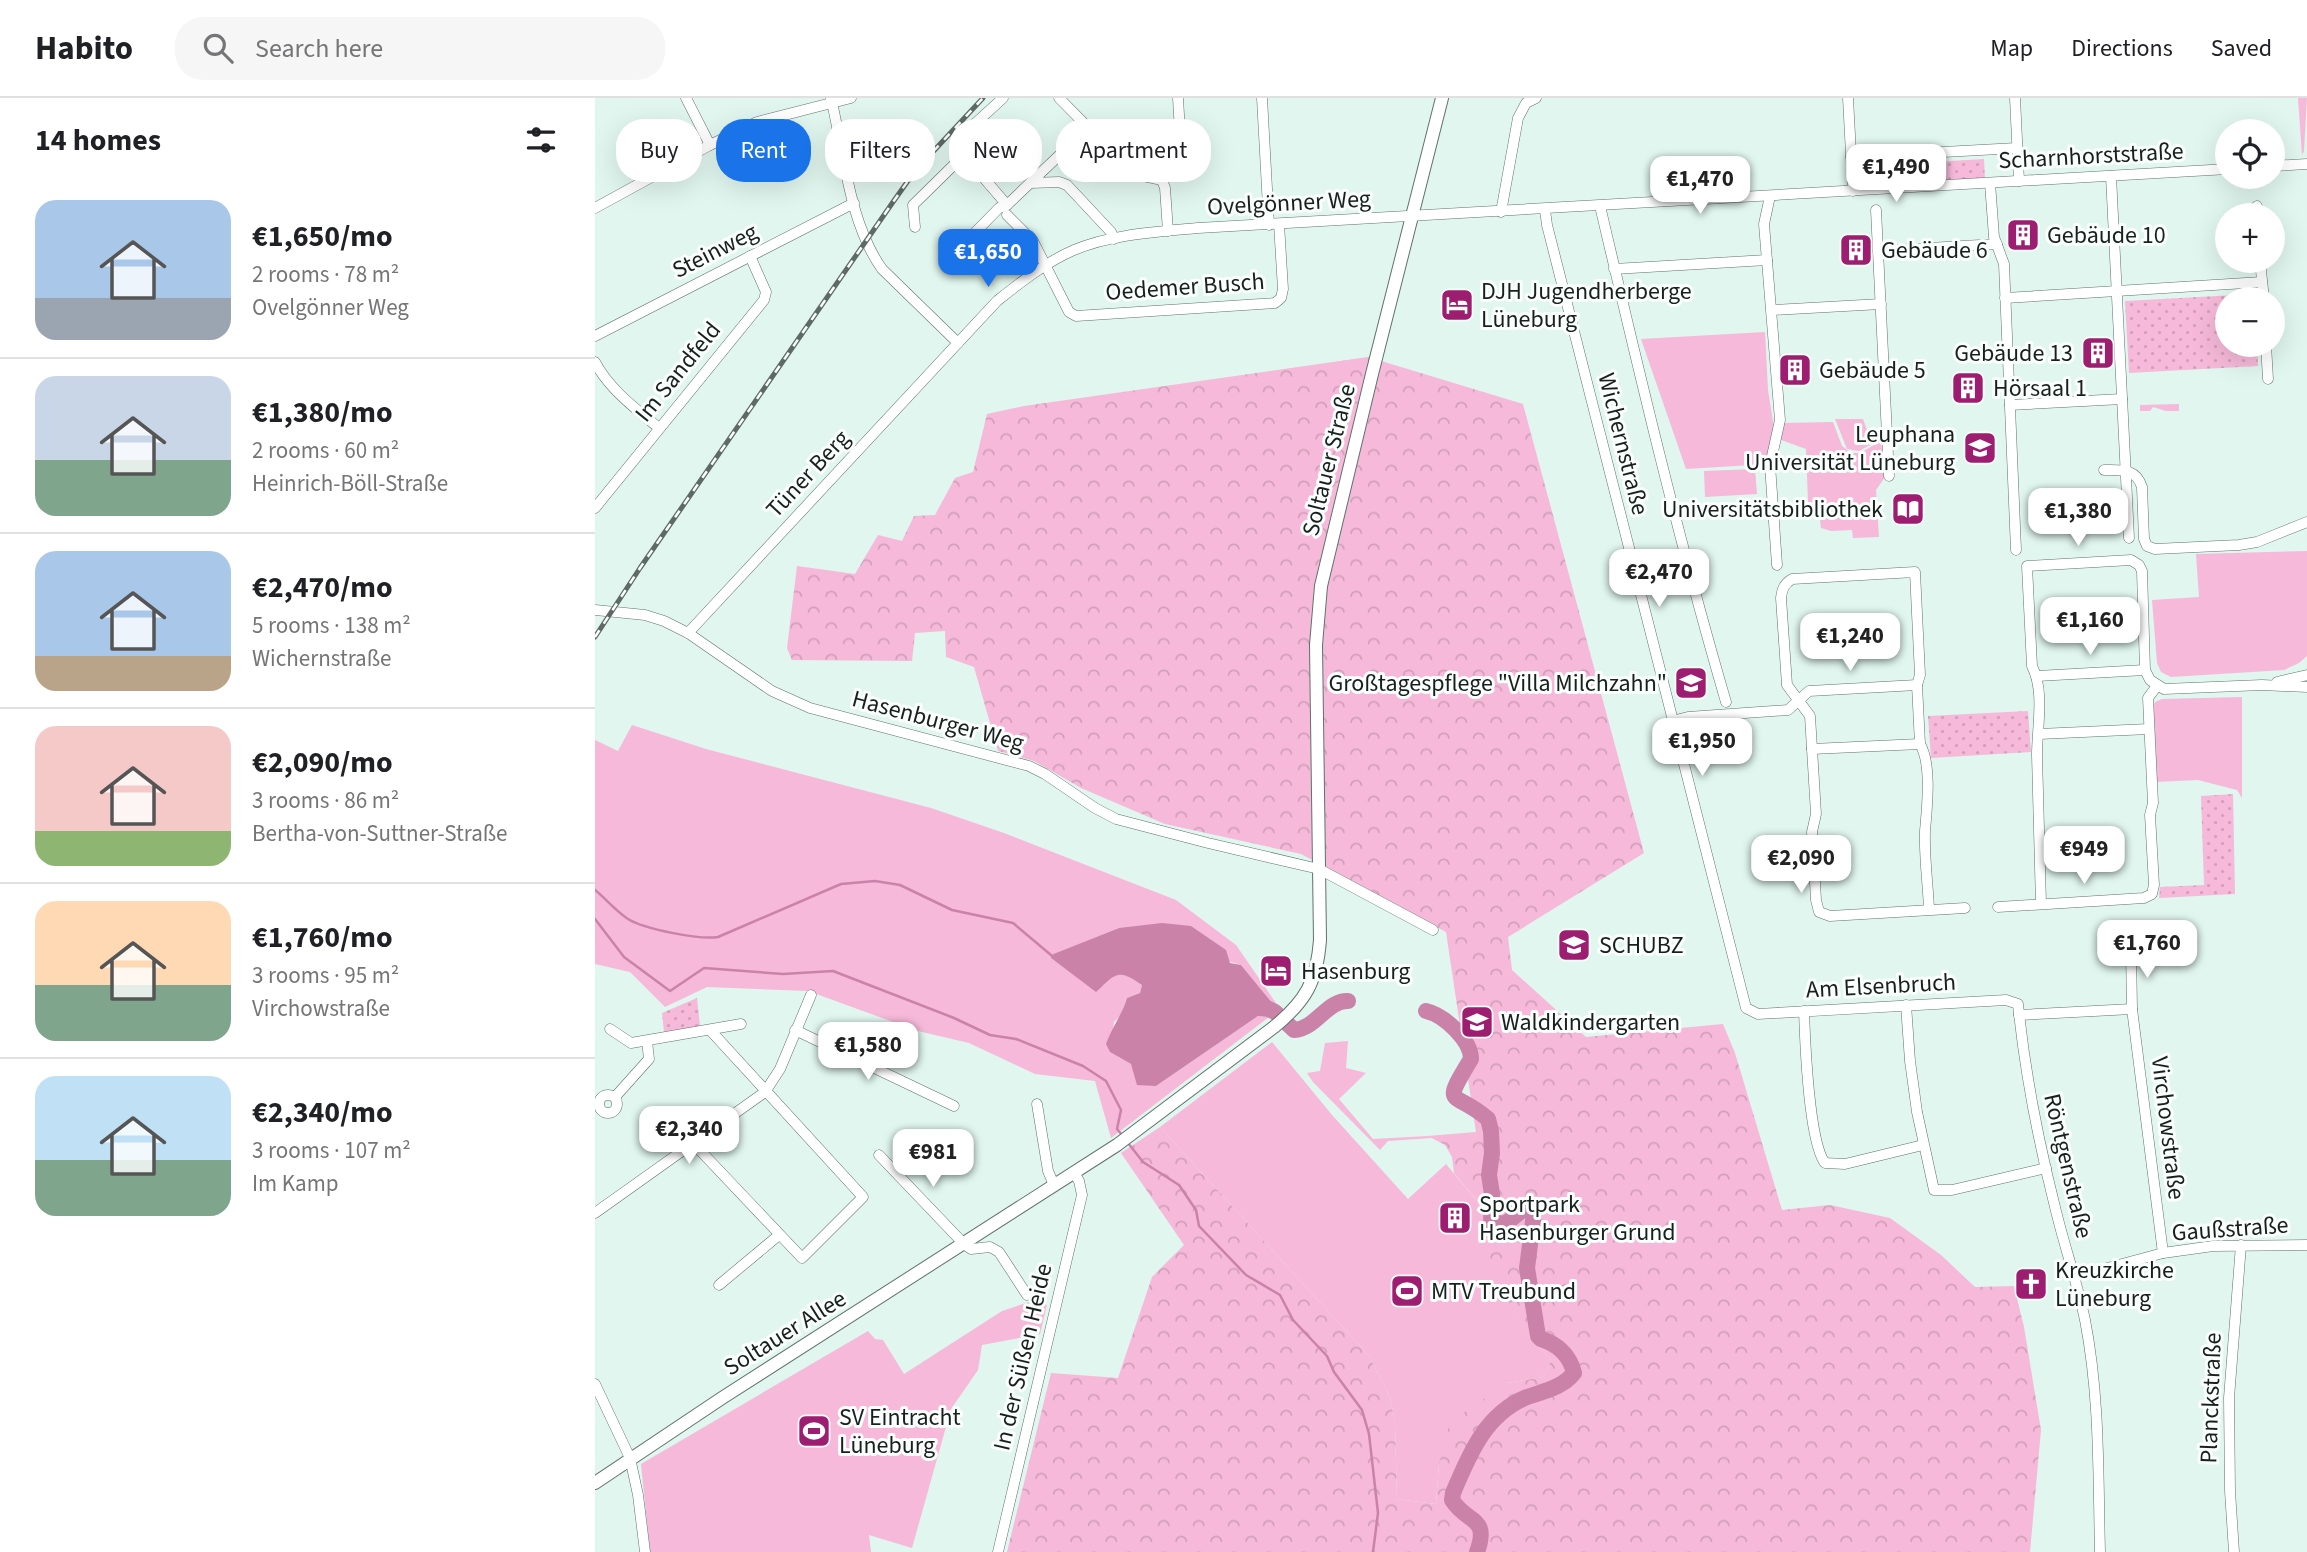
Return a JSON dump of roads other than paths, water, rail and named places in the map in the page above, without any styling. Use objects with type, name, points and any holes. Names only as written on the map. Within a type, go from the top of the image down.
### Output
[{"type":"street","points":[[687,98],[710,145]]},
{"type":"street","points":[[595,208],[757,122],[851,98]]},
{"type":"street","points":[[980,119],[1003,98]]},
{"type":"street","points":[[1059,98],[1079,119]]},
{"type":"street","points":[[1178,98],[1179,119]]},
{"type":"street","points":[[1262,98],[1274,224]]},
{"type":"street","name":"Soltauer Straße","points":[[1319,869],[1316,645],[1321,586],[1442,98]]},
{"type":"street","points":[[1501,212],[1518,118],[1526,103],[1536,98]]},
{"type":"street","points":[[1848,98],[1853,191]]},
{"type":"street","points":[[2015,98],[2019,181]]},
{"type":"street","points":[[832,101],[865,241],[881,269],[958,343]]},
{"type":"street","name":"Scharnhorststraße","points":[[1851,157],[2017,148]]},
{"type":"street","points":[[1007,210],[1056,158]]},
{"type":"street","points":[[2285,165],[2307,164]]},
{"type":"street","points":[[915,227],[913,205],[949,170]]},
{"type":"street","name":"Scharnhorststraße","points":[[1411,217],[2215,170]]},
{"type":"street","points":[[2111,176],[2129,538]]},
{"type":"street","points":[[985,182],[1033,241],[1045,266]]},
{"type":"street","points":[[1030,183],[1059,182],[1067,185],[1111,232],[1114,239]]},
{"type":"street","points":[[1163,182],[1168,231]]},
{"type":"street","points":[[1990,183],[1994,237],[2004,264],[2017,550]]},
{"type":"street","points":[[1770,196],[1765,224],[1780,420],[1770,465],[1777,565]]},
{"type":"street","name":"Steinweg","points":[[595,336],[854,203]]},
{"type":"street","points":[[1600,206],[1664,472],[1726,702]]},
{"type":"street","points":[[955,253],[999,208],[1007,210]]},
{"type":"street","name":"Wichernstraße","points":[[1545,210],[1739,984],[1746,1008],[1751,1012]]},
{"type":"street","points":[[1876,210],[1889,476]]},
{"type":"street","name":"Ovelgönner Weg","points":[[958,343],[997,301],[1045,266],[1073,251],[1114,239],[1168,231],[1411,217]]},
{"type":"street","name":"Oedemer Busch","points":[[1045,266],[1069,312],[1076,316],[1275,303],[1281,298],[1283,289],[1274,224]]},
{"type":"street","points":[[1878,251],[1997,244]]},
{"type":"street","name":"Im Sandfeld","points":[[595,508],[764,300],[766,292],[750,256]]},
{"type":"street","points":[[1614,269],[1767,260]]},
{"type":"street","points":[[2261,273],[2263,287]]},
{"type":"street","points":[[2005,298],[2262,282]]},
{"type":"street","points":[[1772,310],[1881,304]]},
{"type":"street","name":"Tüner Berg","points":[[688,633],[958,343]]},
{"type":"street","points":[[2267,357],[2268,379]]},
{"type":"street","points":[[595,362],[618,392],[659,428]]},
{"type":"street","points":[[2010,405],[2122,399]]},
{"type":"street","points":[[2104,470],[2126,470],[2139,479],[2142,487],[2144,539],[2147,546]]},
{"type":"street","points":[[2147,546],[2162,550],[2239,545],[2257,542],[2307,522]]},
{"type":"street","points":[[2139,565],[2147,546]]},
{"type":"street","points":[[2041,904],[2037,676],[2032,666],[2027,566],[2131,560],[2139,565],[2142,571],[2145,670],[2156,687],[2172,690],[2262,685],[2307,687]]},
{"type":"street","points":[[1930,909],[1925,832],[1928,817],[1917,685],[1920,675],[1915,572],[1792,579],[1786,582],[1783,589],[1782,603],[1787,685],[1810,716],[1816,814],[1812,832],[1819,912],[1831,916],[1965,908]]},
{"type":"street","name":"Hasenburger Weg","points":[[595,610],[645,615],[664,621],[688,633],[772,691],[810,708],[1028,766],[1095,808],[1139,826],[1319,869],[1433,930]]},
{"type":"street","points":[[2037,676],[2145,670]]},
{"type":"street","points":[[2262,685],[2306,675]]},
{"type":"street","points":[[1672,721],[1688,717],[1788,710],[1809,691],[1917,685]]},
{"type":"street","points":[[1998,906],[2144,898],[2151,894],[2154,885],[2150,815],[2153,803],[2148,698],[2156,687]]},
{"type":"street","points":[[2039,734],[2149,729]]},
{"type":"street","points":[[1812,749],[1920,744]]},
{"type":"street","name":"Soltauer Allee","points":[[595,1483],[1117,1144],[1286,1017],[1307,993],[1319,960],[1319,869]]},
{"type":"street","name":"Virchowstraße","points":[[2131,951],[2132,1009],[2164,1253]]},
{"type":"street","points":[[595,1213],[765,1092],[779,1069],[811,995]]},
{"type":"street","name":"Am Elsenbruch","points":[[1751,1012],[1758,1014],[2013,1000]]},
{"type":"street","name":"Röntgenstraße","points":[[2013,1000],[2018,1004],[2029,1092],[2046,1168],[2084,1317],[2096,1399],[2099,1552]]},
{"type":"street","points":[[1906,1006],[1911,1066],[1923,1145],[1935,1191],[2046,1168]]},
{"type":"street","points":[[2019,1015],[2132,1009]]},
{"type":"street","points":[[1804,1011],[1813,1113],[1818,1144],[1825,1163],[1845,1164],[1923,1145]]},
{"type":"street","points":[[610,1029],[631,1043],[741,1024]]},
{"type":"street","points":[[694,1144],[802,1258],[863,1197],[710,1030]]},
{"type":"street","points":[[795,1030],[954,1106]]},
{"type":"street","points":[[615,1097],[649,1059],[647,1041]]},
{"type":"street","points":[[1037,1104],[1048,1171],[1054,1185]]},
{"type":"street","points":[[879,1155],[964,1244],[971,1249],[990,1247],[999,1252],[1027,1295]]},
{"type":"street","name":"In der Süßen Heide","points":[[998,1552],[1081,1195],[1079,1181],[1074,1172]]},
{"type":"street","points":[[719,1285],[779,1236]]},
{"type":"street","name":"Planckstraße","points":[[2234,1552],[2229,1398],[2241,1245]]},
{"type":"street","name":"Gaußstraße","points":[[2074,1277],[2164,1253],[2213,1246],[2307,1245]]},
{"type":"street","points":[[595,1384],[630,1458],[645,1552]]},
{"type":"waterway","points":[[595,890],[636,923],[672,933],[718,937],[841,884],[875,881],[900,885],[952,910],[1013,923],[1051,955]]},
{"type":"waterway","points":[[595,919],[624,957],[670,991],[704,968],[783,974],[833,971],[954,1018],[990,1035],[1016,1039],[1083,1066],[1106,1081],[1121,1110],[1117,1129],[1122,1135]]},
{"type":"waterway","points":[[1258,1004],[1275,1012],[1294,1030],[1309,1025],[1334,1005],[1348,1001]]},
{"type":"waterway","points":[[1426,1011],[1448,1023],[1467,1044],[1471,1059],[1454,1092],[1455,1097],[1488,1119],[1492,1153],[1489,1175],[1492,1194],[1491,1222],[1505,1224],[1525,1208],[1530,1208],[1534,1213],[1527,1268],[1538,1336],[1562,1351],[1574,1373],[1558,1386],[1512,1404],[1489,1425],[1472,1450],[1452,1500],[1479,1526],[1481,1532],[1477,1552]]},
{"type":"waterway","points":[[1128,1143],[1143,1162],[1179,1185],[1196,1210],[1199,1226],[1246,1275],[1280,1295],[1293,1320],[1327,1356],[1334,1372],[1362,1410],[1369,1434],[1378,1513],[1373,1552]]},
{"type":"railway","points":[[595,637],[915,171],[983,98]]},
{"type":"place","name":"Gebäude 10","points":[[2023,235]]},
{"type":"place","name":"Gebäude 6","points":[[1856,250]]},
{"type":"place","name":"DJH Jugendherberge Lüneburg","points":[[1457,305]]},
{"type":"place","name":"Gebäude 13","points":[[2098,353]]},
{"type":"place","name":"Gebäude 5","points":[[1795,370]]},
{"type":"place","name":"Hörsaal 1","points":[[1968,388]]},
{"type":"place","name":"Leuphana Universität Lüneburg","points":[[1980,448]]},
{"type":"place","name":"Universitätsbibliothek","points":[[1908,509]]},
{"type":"place","name":"Großtagespflege \"Villa Milchzahn\"","points":[[1691,683]]},
{"type":"place","name":"SCHUBZ","points":[[1574,945]]},
{"type":"place","name":"Hasenburg","points":[[1276,971]]},
{"type":"place","name":"Waldkindergarten","points":[[1477,1022]]},
{"type":"place","name":"Sportpark Hasenburger Grund","points":[[1455,1218]]},
{"type":"place","name":"Kreuzkirche Lüneburg","points":[[2031,1284]]},
{"type":"place","name":"MTV Treubund","points":[[1407,1291]]},
{"type":"place","name":"SV Eintracht Lüneburg","points":[[814,1431]]}]
